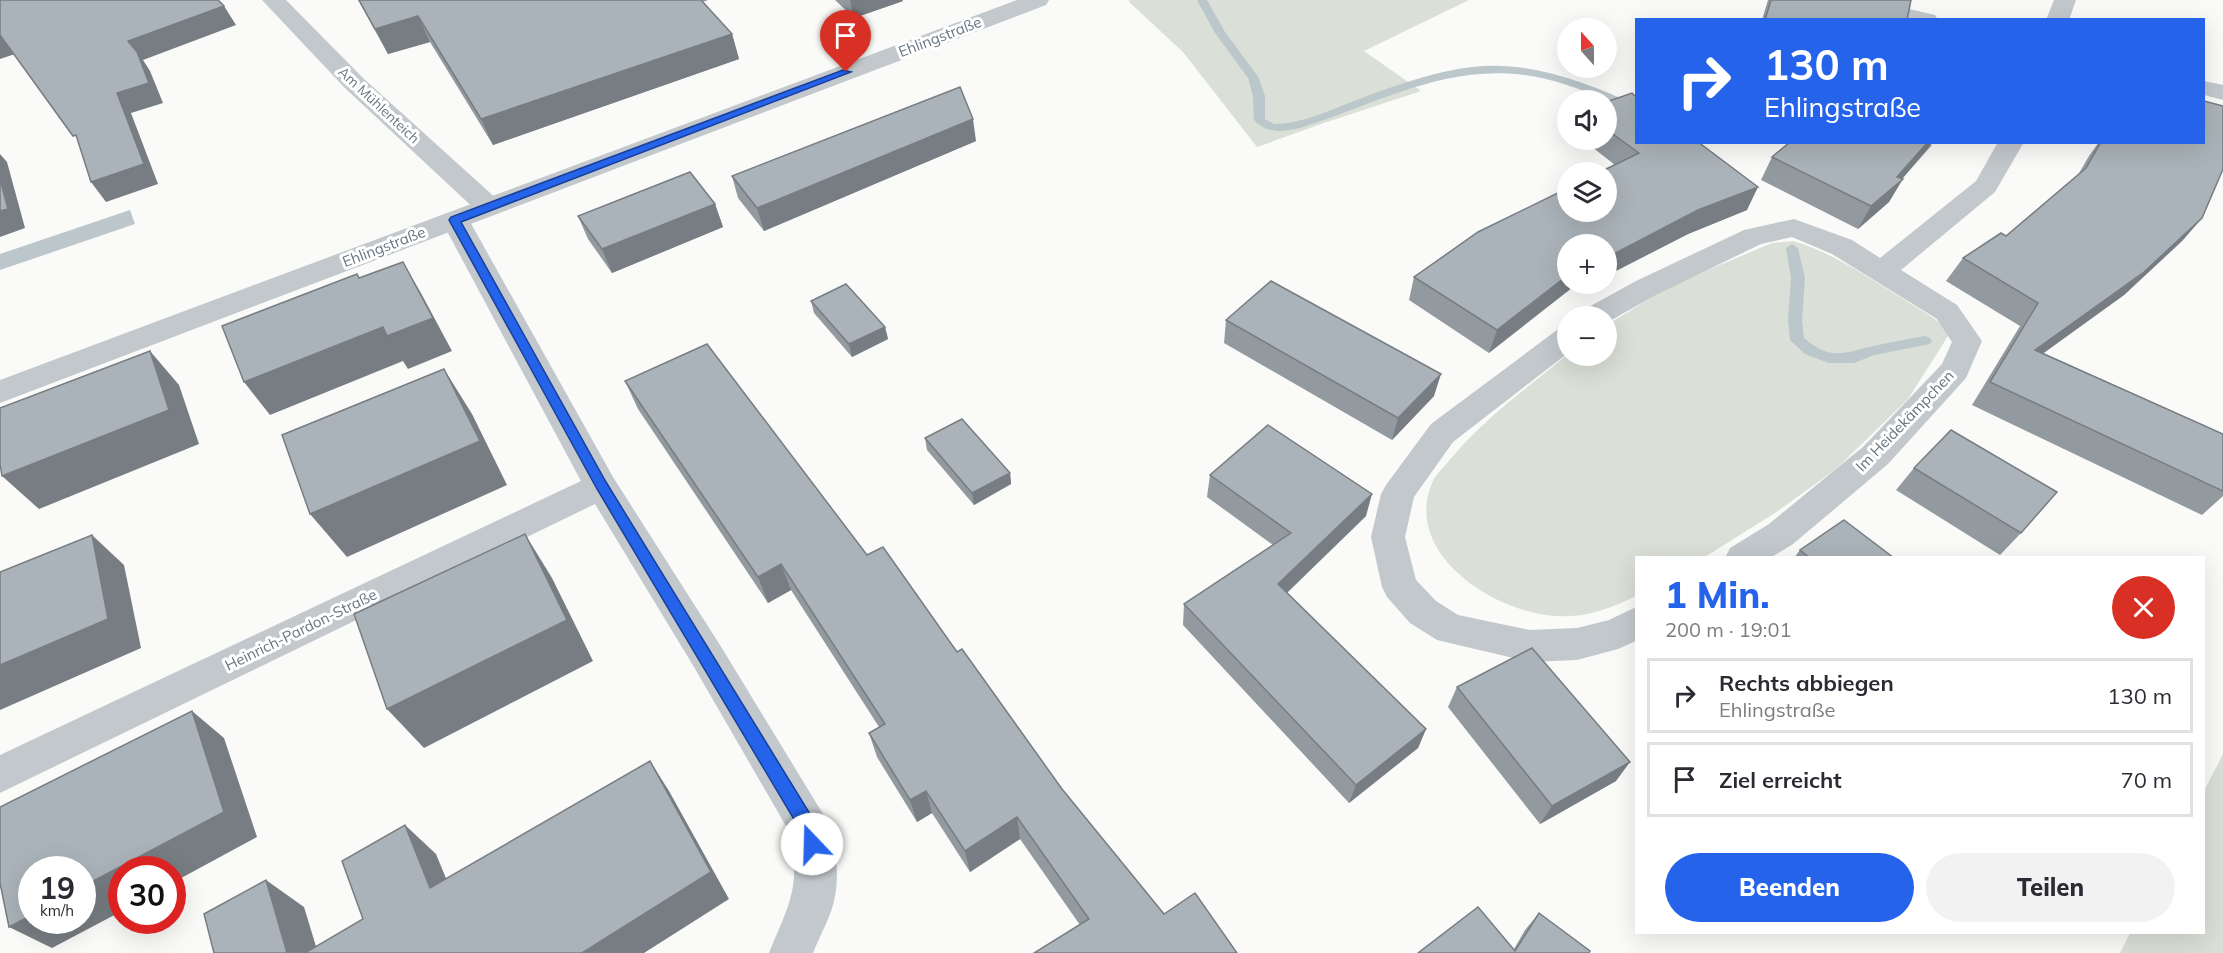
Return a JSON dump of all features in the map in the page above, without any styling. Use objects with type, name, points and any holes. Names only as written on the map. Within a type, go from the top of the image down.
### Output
[{"type":"street","name":"Am Mühlenteich","points":[[273,0],[354,83],[489,207]]},
{"type":"street","name":"Ehlingstraße","points":[[0,392],[1038,0]]},
{"type":"street","points":[[1841,0],[1918,18]]},
{"type":"street","points":[[2058,18],[2065,0]]},
{"type":"street","points":[[2205,88],[2223,93]]},
{"type":"street","points":[[1882,271],[1986,186],[2010,144]]},
{"type":"street","points":[[455,220],[602,486],[809,828],[816,860],[814,898],[790,953]]},
{"type":"street","name":"Im Heidekämpchen","points":[[1613,306],[1754,236],[1794,228],[1842,246],[1947,312],[1966,341],[1956,370],[1876,455],[1781,534],[1745,556]]},
{"type":"street","points":[[1557,345],[1442,433],[1398,494],[1388,537],[1400,587],[1423,612],[1450,629],[1530,646],[1577,644],[1618,633],[1635,623]]},
{"type":"street","name":"Heinrich-Pardon-Straße","points":[[0,775],[602,486]]},
{"type":"shaded area","points":[[1469,0],[1364,51],[1421,91],[1257,147],[1183,52],[1128,1]]},
{"type":"shaded area","points":[[130,210],[135,224],[0,270],[0,254]]},
{"type":"shaded area","points":[[1793,241],[1823,252],[1851,267],[1929,315],[1950,333],[1908,399],[1836,469],[1775,513],[1706,556],[1635,556],[1635,596],[1598,611],[1558,616],[1534,613],[1483,592],[1461,576],[1443,556],[1430,534],[1426,509],[1435,477],[1475,432],[1557,363],[1557,366],[1617,366],[1617,319],[1670,286],[1772,243]]},
{"type":"shaded area","points":[[2223,754],[2223,953],[2120,953],[2130,934],[2205,934],[2205,789]]},
{"type":"building","points":[[0,0],[218,0],[224,6],[128,41],[137,52],[149,83],[117,93],[144,164],[91,182],[76,135],[73,136],[0,35]]},
{"type":"building","points":[[359,0],[701,0],[732,34],[481,119],[418,16],[375,29]]},
{"type":"building","points":[[1771,0],[1911,0],[1907,18],[1766,18]]},
{"type":"building","points":[[960,87],[973,119],[757,208],[732,176]]},
{"type":"building","points":[[1632,93],[1635,96],[1635,144],[1701,144],[1758,187],[1698,210],[1617,252],[1617,234],[1557,234],[1557,284],[1497,330],[1414,277],[1478,232],[1557,193],[1557,222],[1617,222],[1617,164],[1639,153],[1617,137],[1617,98]]},
{"type":"building","points":[[2205,101],[2223,106],[2223,169],[2202,218],[2144,272],[2035,350],[2223,434],[2223,491],[1990,382],[2038,303],[1963,258],[2001,233],[2006,236],[2086,168],[2100,144],[2205,144]]},
{"type":"building","points":[[1788,144],[1926,144],[1897,177],[1903,179],[1871,206],[1772,157]]},
{"type":"building","points":[[690,172],[715,204],[602,249],[578,216]]},
{"type":"building","points":[[0,179],[8,209],[0,211]]},
{"type":"building","points":[[403,262],[433,318],[387,336],[383,327],[244,382],[222,326],[357,274],[359,278]]},
{"type":"building","points":[[1271,281],[1441,374],[1398,418],[1226,320]]},
{"type":"building","points":[[846,284],[885,327],[849,344],[811,301]]},
{"type":"building","points":[[707,344],[867,555],[883,547],[957,652],[962,649],[1062,789],[1164,914],[1195,893],[1237,953],[1034,953],[1089,919],[1017,817],[965,851],[926,791],[910,800],[869,733],[885,724],[781,564],[758,577],[625,381]]},
{"type":"building","points":[[150,351],[169,410],[2,476],[0,408]]},
{"type":"building","points":[[444,369],[480,441],[310,514],[282,435]]},
{"type":"building","points":[[962,419],[1010,473],[972,493],[925,438]]},
{"type":"building","points":[[1268,425],[1372,494],[1278,584],[1426,729],[1356,785],[1184,604],[1291,533],[1210,475]]},
{"type":"building","points":[[1951,430],[2057,492],[2021,533],[1914,468]]},
{"type":"building","points":[[1844,520],[1891,556],[1808,556],[1800,550]]},
{"type":"building","points":[[525,534],[567,620],[387,709],[354,614]]},
{"type":"building","points":[[92,535],[108,619],[0,665],[0,572]]},
{"type":"building","points":[[1532,648],[1630,762],[1552,806],[1457,687]]},
{"type":"building","points":[[192,711],[224,812],[141,856],[108,856],[108,873],[96,880],[96,856],[18,856],[18,922],[9,927],[0,883],[0,807]]},
{"type":"building","points":[[650,761],[711,872],[582,953],[305,953],[363,919],[342,861],[405,825],[430,888]]},
{"type":"building","points":[[266,880],[287,953],[214,953],[204,914]]},
{"type":"building","points":[[1478,907],[1515,951],[1539,913],[1590,951],[1589,953],[1418,953]]},
{"type":"waterway","points":[[1202,0],[1220,33],[1253,78],[1259,96],[1260,120],[1267,126],[1284,128],[1296,125],[1429,80],[1459,72],[1487,69],[1526,72],[1564,80],[1635,109]]},
{"type":"waterway","points":[[1792,248],[1798,278],[1795,320],[1797,340],[1810,351],[1829,358],[1854,358],[1872,351],[1925,341]]},
{"type":"route","points":[[812,844],[809,828],[707,656],[602,486],[455,220],[846,72]]}]
